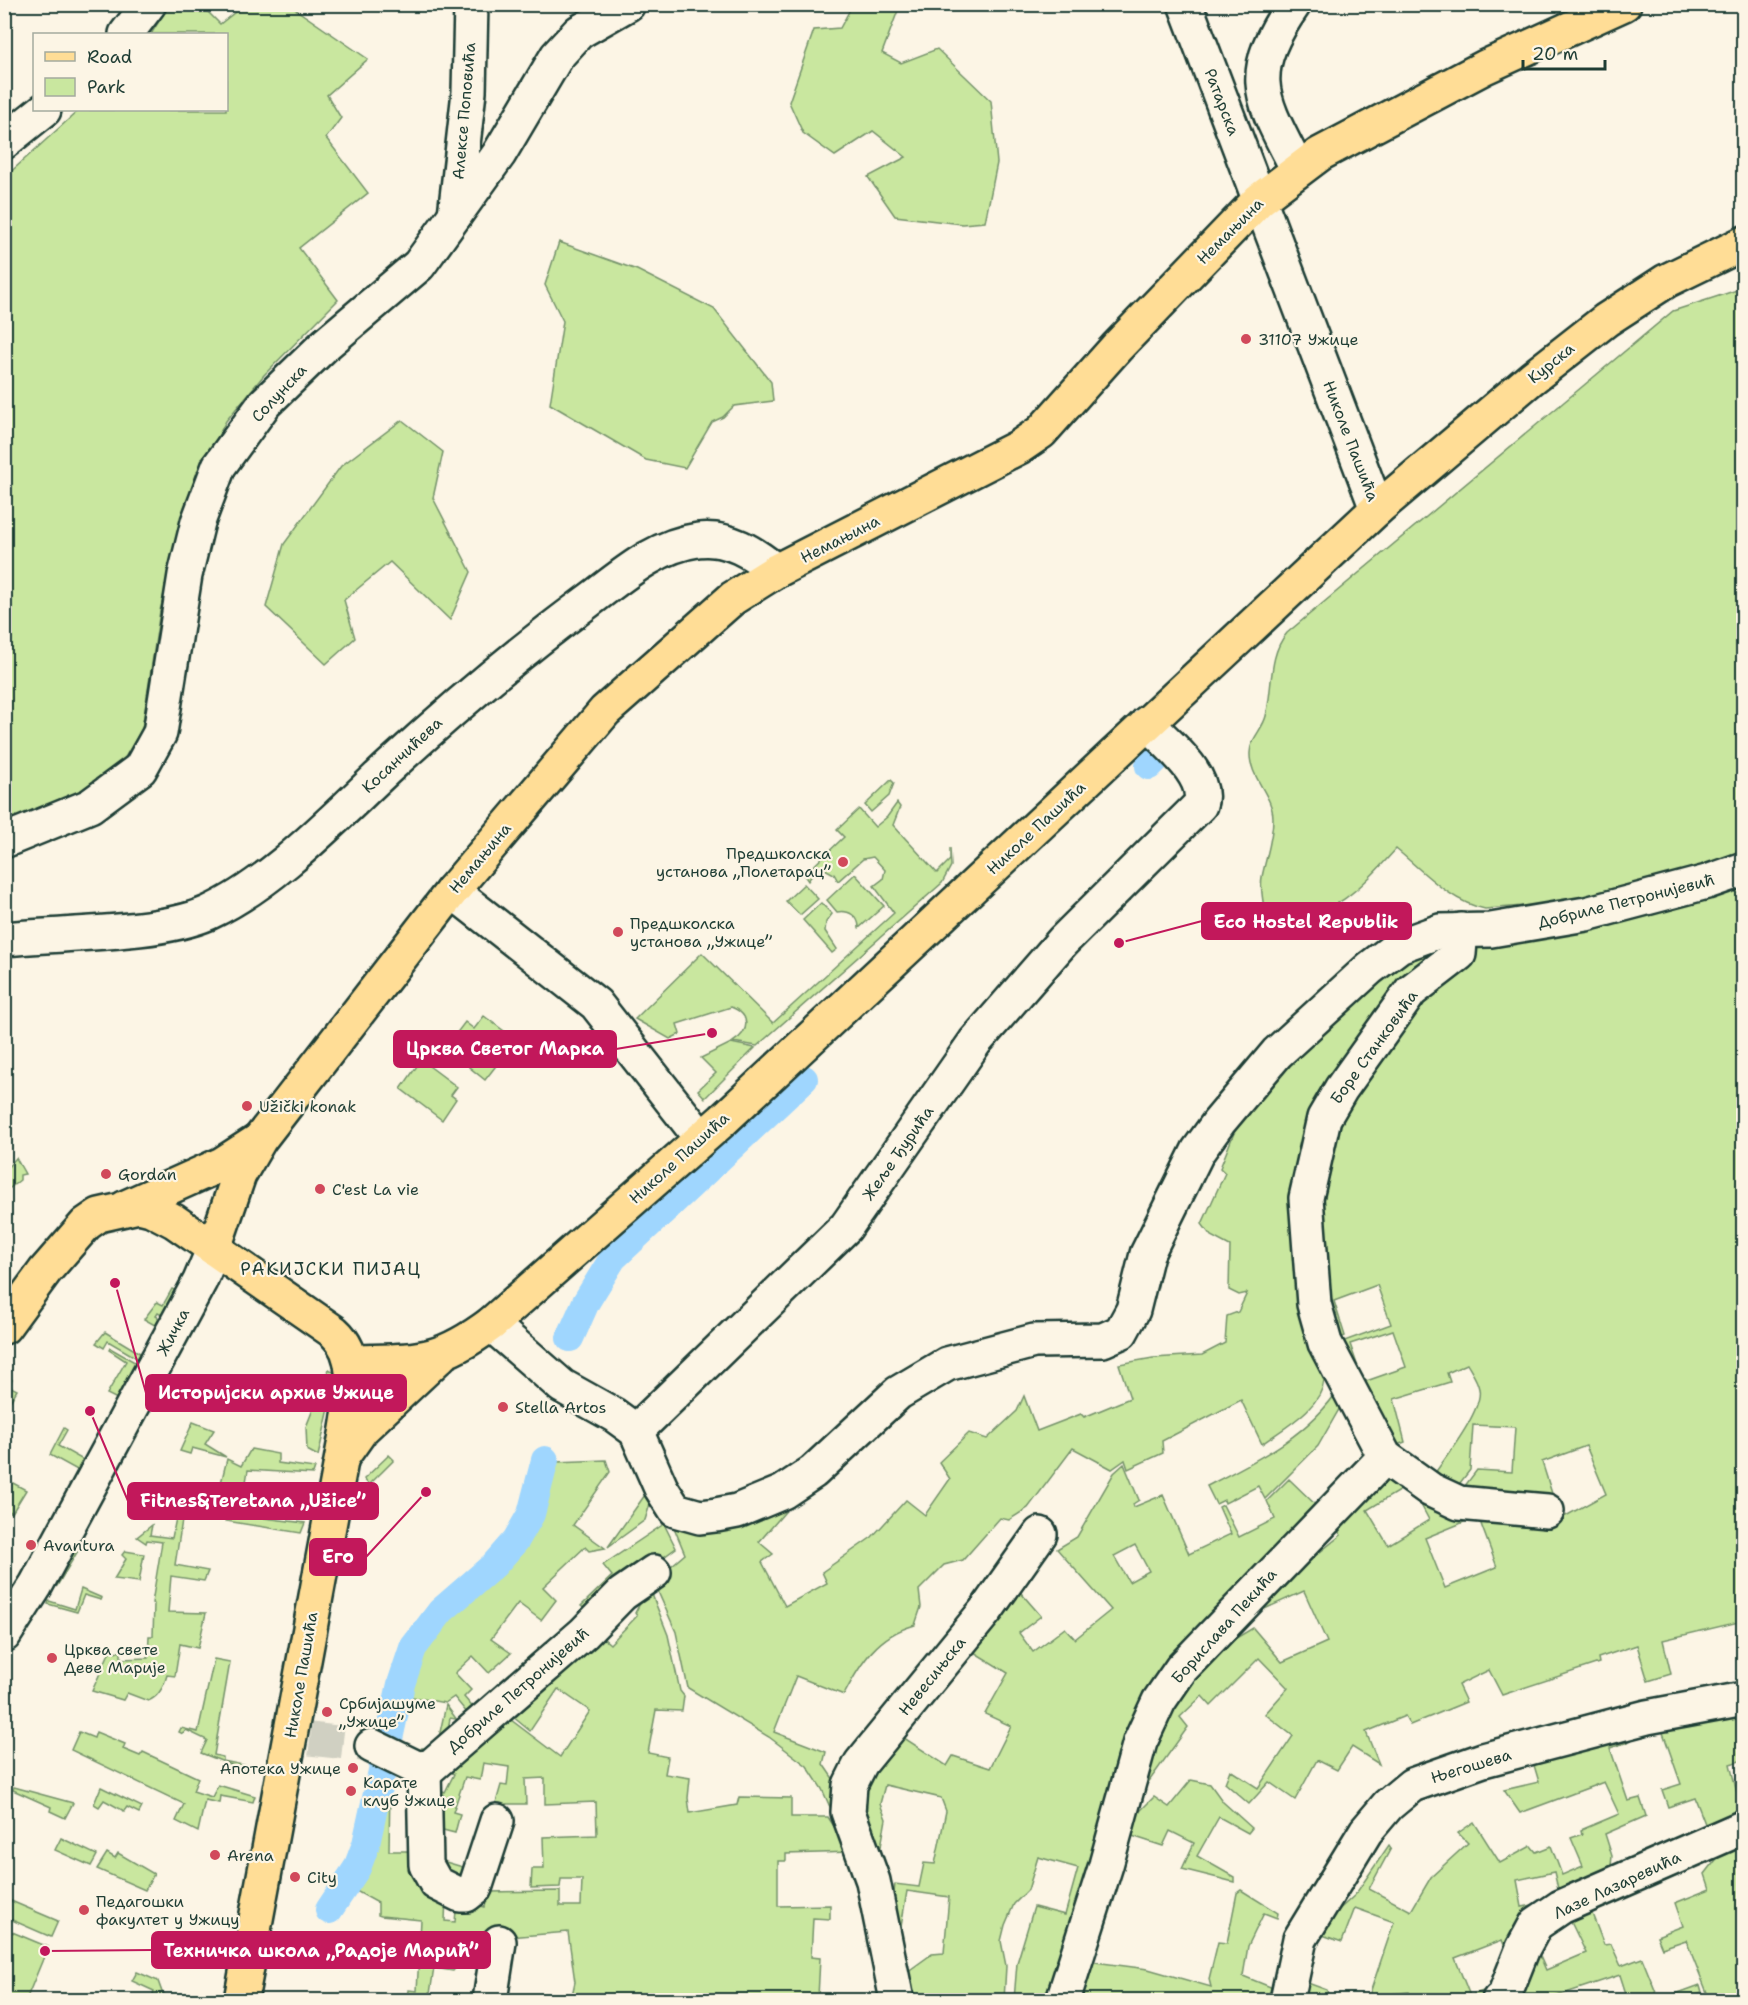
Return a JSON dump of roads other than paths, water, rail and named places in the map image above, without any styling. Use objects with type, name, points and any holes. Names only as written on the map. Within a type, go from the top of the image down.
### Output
[{"type":"main road","name":"Немањина","points":[[214,1248],[239,1175],[260,1139],[452,891],[605,711],[734,598],[776,571],[1002,456],[1041,432],[1117,347],[1259,200],[1320,154],[1485,67],[1624,4]]},
{"type":"main road","name":"Курска","points":[[1377,509],[1532,378],[1606,320],[1666,281],[1743,243]]},
{"type":"main road","name":"Николе Пашића","points":[[343,1455],[362,1429],[440,1356],[470,1340],[491,1324],[701,1138],[1377,509]]},
{"type":"main road","points":[[4,1327],[79,1231],[99,1215],[126,1207],[222,1164],[260,1139]]},
{"type":"main road","points":[[126,1207],[139,1206],[160,1213],[214,1248],[334,1332],[344,1343],[351,1362]]},
{"type":"main road","name":"Николе Пашића","points":[[240,2001],[300,1738],[351,1405],[351,1362],[413,1361],[440,1356]]},
{"type":"street","points":[[127,33],[150,4]]},
{"type":"street","name":"Алексе Поповића","points":[[455,217],[469,92],[471,4]]},
{"type":"street","name":"Солунска","points":[[4,841],[90,806],[140,769],[160,733],[185,575],[198,522],[219,466],[265,403],[327,344],[419,265],[499,154],[557,56],[579,32],[628,4]]},
{"type":"street","name":"Ратарска","points":[[1185,4],[1259,200]]},
{"type":"street","points":[[1294,4],[1278,27],[1261,79],[1267,111],[1298,170]]},
{"type":"street","points":[[4,111],[33,110]]},
{"type":"street","points":[[4,142],[42,111]]},
{"type":"street","name":"Николе Пашића","points":[[1259,200],[1377,509]]},
{"type":"street","name":"Косанчићева","points":[[4,939],[171,923],[209,912],[228,902],[293,855],[459,702],[537,639],[652,555],[697,540],[721,541],[749,552],[776,571]]},
{"type":"street","name":"Жеље Ђурића","points":[[636,1431],[846,1227],[975,1042],[1063,941],[1200,805],[1203,789],[1197,776],[1147,723]]},
{"type":"street","name":"Добриле Петронијевић","points":[[636,1431],[671,1506],[687,1515],[716,1515],[756,1504],[800,1483],[898,1393],[940,1367],[1034,1341],[1085,1342],[1113,1336],[1127,1323],[1147,1254],[1198,1151],[1260,1071],[1370,968],[1399,946],[1440,931],[1491,930],[1576,916],[1707,882],[1743,869]]},
{"type":"street","points":[[452,891],[596,1004],[701,1138]]},
{"type":"street","name":"Боре Станковића","points":[[1461,930],[1459,954],[1411,991],[1341,1089],[1324,1118],[1306,1198],[1314,1304],[1325,1342],[1385,1457],[1431,1490],[1459,1503],[1547,1510]]},
{"type":"street","name":"Жичка","points":[[4,1635],[41,1576],[200,1281],[214,1248]]},
{"type":"street","points":[[491,1324],[562,1386],[614,1415],[636,1431]]},
{"type":"street","name":"Борислава Пекића","points":[[1063,2001],[1106,1865],[1140,1742],[1159,1701],[1181,1668],[1385,1457]]},
{"type":"street","name":"Невесињска","points":[[897,2001],[873,1881],[851,1826],[848,1795],[861,1762],[987,1609],[1040,1534]]},
{"type":"street","name":"Добриле Петронијевић","points":[[497,1821],[475,1888],[465,1895],[460,1895],[436,1883],[426,1865],[397,1758],[464,1739],[584,1633],[622,1594],[654,1572]]},
{"type":"street","name":"Његошева","points":[[1287,2001],[1300,1939],[1366,1831],[1388,1805],[1412,1785],[1483,1760],[1647,1717],[1743,1699]]},
{"type":"street","name":"Лазе Лазаревића","points":[[1499,2001],[1504,1996],[1523,1948],[1536,1924],[1561,1907],[1743,1827]]},
{"type":"street","points":[[490,2001],[499,1942]]},
{"type":"waterway","points":[[1149,766],[1157,758]]},
{"type":"waterway","points":[[570,1338],[586,1302],[613,1258],[804,1079]]},
{"type":"waterway","points":[[329,1910],[357,1868],[366,1844],[401,1684],[413,1648],[441,1611],[494,1565],[516,1540],[531,1514],[545,1460]]},
{"type":"tunnel","points":[[310,1739],[372,1746]]},
{"type":"place","name":"31107 Ужице","points":[[1246,339]]},
{"type":"place","name":"Предшколска установа „Полетарац”","points":[[843,862]]},
{"type":"place","name":"Предшколска установа „Ужице”","points":[[618,932]]},
{"type":"place","name":"Eco Hostel Republik","points":[[1119,943]]},
{"type":"place","name":"Црква Светог Марка","points":[[712,1033]]},
{"type":"place","name":"Užički konak","points":[[247,1106]]},
{"type":"place","name":"Gordan","points":[[106,1174]]},
{"type":"place","name":"C'est La vie","points":[[320,1189]]},
{"type":"place","name":"Историјски архив Ужице","points":[[115,1283]]},
{"type":"place","name":"Stella Artos","points":[[503,1407]]},
{"type":"place","name":"Fitnes&Teretana „Užice”","points":[[90,1411]]},
{"type":"place","name":"Его","points":[[426,1492]]},
{"type":"place","name":"Avantura","points":[[31,1545]]},
{"type":"place","name":"Црква свете Деве Марије","points":[[52,1658]]},
{"type":"place","name":"Србијашуме „Ужице”","points":[[327,1712]]},
{"type":"place","name":"Апотека Ужице","points":[[353,1768]]},
{"type":"place","name":"Карате клуб Ужице","points":[[351,1791]]},
{"type":"place","name":"Arena","points":[[215,1855]]},
{"type":"place","name":"City","points":[[295,1877]]},
{"type":"place","name":"Педагошки факултет у Ужицу","points":[[84,1910]]},
{"type":"place","name":"Техничка школа „Радоје Марић”","points":[[45,1951]]},
{"type":"district","name":"РАКИЈСКИ ПИЈАЦ","points":[[331,1269]]}]
